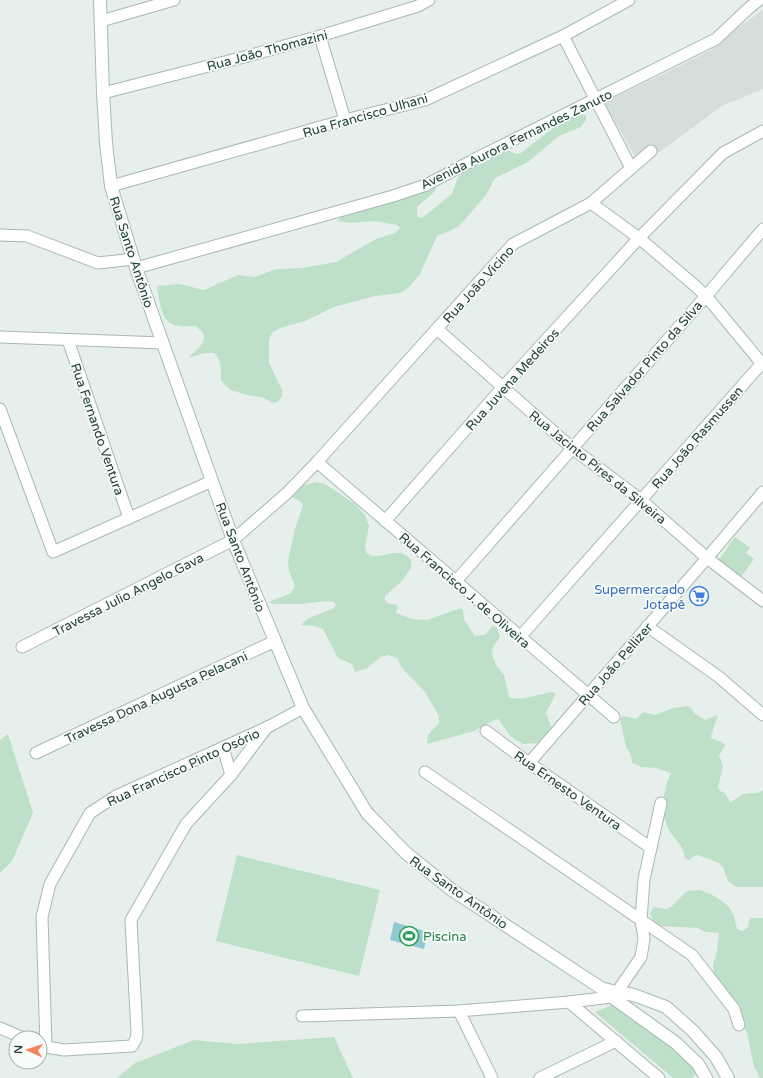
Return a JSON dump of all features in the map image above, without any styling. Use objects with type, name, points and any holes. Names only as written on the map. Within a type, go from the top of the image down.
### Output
[{"type":"main road","name":"Rua Santo Antônio","points":[[100,0],[103,93],[106,143],[111,186],[135,263],[233,540],[303,708],[366,813],[406,854],[452,890],[601,988],[615,995],[676,1043],[698,1064],[706,1078]]},
{"type":"main road","name":"Rua Santo Antônio","points":[[615,995],[634,995],[666,1007],[693,1030],[716,1057],[728,1078]]},
{"type":"street","points":[[101,21],[174,0]]},
{"type":"street","name":"Rua João Thomazini","points":[[103,93],[320,36],[418,6],[430,0]]},
{"type":"street","name":"Rua Francisco Ulhani","points":[[111,186],[345,120],[425,100],[563,36],[629,0]]},
{"type":"street","name":"Avenida Aurora Fernandes Zanuto","points":[[0,235],[27,236],[98,263],[135,263],[393,196],[426,185],[716,39],[759,0]]},
{"type":"street","points":[[320,36],[345,120]]},
{"type":"street","points":[[563,36],[631,168]]},
{"type":"street","name":"Rua Juvena Medeiros","points":[[386,521],[503,388],[639,238],[723,153],[763,131]]},
{"type":"street","name":"Rua João Vicino","points":[[233,540],[287,493],[317,462],[513,244],[590,203],[651,151]]},
{"type":"street","points":[[590,203],[639,238],[706,296],[763,364]]},
{"type":"street","name":"Rua Salvador Pinto da Silva","points":[[456,581],[763,229]]},
{"type":"street","name":"Rua Jacinto Pires da Silveira","points":[[437,329],[572,448],[641,500],[707,558],[763,602]]},
{"type":"street","points":[[0,337],[163,343]]},
{"type":"street","name":"Rua Fernando Ventura","points":[[68,340],[129,518]]},
{"type":"street","name":"Rua João Rasmussen","points":[[520,637],[763,364]]},
{"type":"street","points":[[0,409],[53,552],[212,481]]},
{"type":"street","name":"Rua Francisco J. de Oliveira","points":[[317,462],[614,717]]},
{"type":"street","name":"Rua João Pellizer","points":[[529,763],[761,497]]},
{"type":"street","name":"Travessa Julio Angelo Gava","points":[[22,647],[233,540]]},
{"type":"street","points":[[647,626],[719,677],[763,715]]},
{"type":"street","name":"Travessa Dona Augusta Pelacani","points":[[36,753],[275,642]]},
{"type":"street","name":"Rua Francisco Pinto Osório","points":[[43,1030],[42,917],[50,884],[90,813],[116,796],[223,746],[268,727],[303,708]]},
{"type":"street","points":[[48,1047],[64,1050],[132,1046],[136,1039],[137,1033],[131,920],[186,824],[231,775],[268,727]]},
{"type":"street","name":"Rua Ernesto Ventura","points":[[486,731],[529,763],[651,848]]},
{"type":"street","points":[[223,746],[231,775]]},
{"type":"street","points":[[425,772],[692,955],[734,1009],[739,1025]]},
{"type":"street","points":[[302,1016],[459,1011],[569,1002],[615,995],[641,957],[644,939],[641,920],[644,879],[661,803]]},
{"type":"street","points":[[569,1002],[659,1078]]},
{"type":"street","points":[[459,1011],[492,1078]]},
{"type":"street","points":[[540,1078],[616,1041]]},
{"type":"shaded area","points":[[763,10],[763,89],[722,106],[658,153],[653,146],[636,158],[604,102],[711,50]]},
{"type":"green space","points":[[579,114],[586,115],[586,120],[581,127],[559,136],[528,162],[495,178],[486,195],[460,225],[437,236],[420,274],[406,290],[400,293],[375,296],[334,307],[305,321],[280,328],[273,332],[269,339],[269,363],[282,390],[282,396],[278,402],[272,403],[262,397],[247,395],[231,390],[221,381],[220,362],[214,353],[204,353],[188,358],[197,350],[204,340],[203,333],[196,326],[174,325],[169,322],[163,314],[157,286],[179,284],[204,290],[238,275],[255,277],[276,269],[302,268],[336,262],[376,239],[395,233],[400,228],[397,225],[374,221],[351,223],[337,221],[341,217],[406,197],[438,184],[435,191],[417,207],[417,216],[422,218],[452,194],[458,177],[467,169],[483,163],[496,152],[504,148],[516,154],[521,153],[562,121]]},
{"type":"green space","points":[[292,482],[301,486],[316,482],[325,484],[355,504],[365,515],[369,526],[365,547],[367,554],[379,556],[398,553],[407,556],[411,560],[411,568],[403,580],[385,596],[387,603],[398,605],[396,613],[412,619],[427,620],[461,608],[463,610],[464,620],[475,636],[485,635],[492,626],[497,627],[500,637],[493,647],[492,654],[496,665],[504,675],[509,697],[518,699],[550,692],[555,693],[546,713],[552,729],[551,734],[537,743],[523,744],[510,736],[499,720],[496,719],[474,731],[427,744],[428,735],[439,723],[439,716],[425,692],[402,668],[397,658],[388,655],[381,657],[367,668],[355,672],[352,664],[338,658],[323,629],[314,626],[301,625],[307,619],[334,608],[336,605],[334,602],[326,601],[302,604],[273,604],[269,602],[291,593],[295,586],[289,571],[288,561],[295,529],[303,505],[300,501],[288,495]]},
{"type":"green space","points":[[735,537],[750,548],[746,553],[754,559],[740,578],[718,561]]},
{"type":"green space","points":[[687,706],[691,708],[695,714],[705,720],[718,715],[711,736],[712,739],[722,742],[725,745],[719,756],[723,766],[718,787],[720,791],[725,793],[730,802],[747,793],[763,790],[763,887],[736,887],[728,881],[723,867],[719,863],[698,855],[689,860],[685,858],[681,846],[668,828],[664,815],[664,793],[671,773],[656,768],[641,767],[632,763],[631,755],[626,747],[620,719],[624,716],[636,719],[643,712],[655,715],[673,708]]},
{"type":"green space","points":[[8,734],[33,813],[12,861],[0,873],[0,740]]},
{"type":"green space","points":[[237,855],[380,890],[359,976],[216,941]]},
{"type":"green space","points":[[700,890],[715,897],[732,911],[737,929],[743,931],[748,927],[750,918],[763,918],[763,1078],[760,1078],[754,1066],[747,1033],[714,973],[713,965],[717,951],[719,933],[705,932],[698,928],[661,926],[653,921],[650,913],[654,907],[665,909],[670,908],[687,891]]},
{"type":"green space","points":[[612,1005],[652,1032],[698,1071],[692,1078],[673,1078],[595,1012]]},
{"type":"green space","points":[[334,1037],[353,1078],[117,1078],[135,1063],[194,1040],[237,1044]]},
{"type":"water","name":"Piscina","points":[[394,922],[428,932],[424,949],[390,940]]},
{"type":"place","name":"Supermercado Jotapê","points":[[699,596]]},
{"type":"place","name":"Piscina","points":[[409,936]]}]
